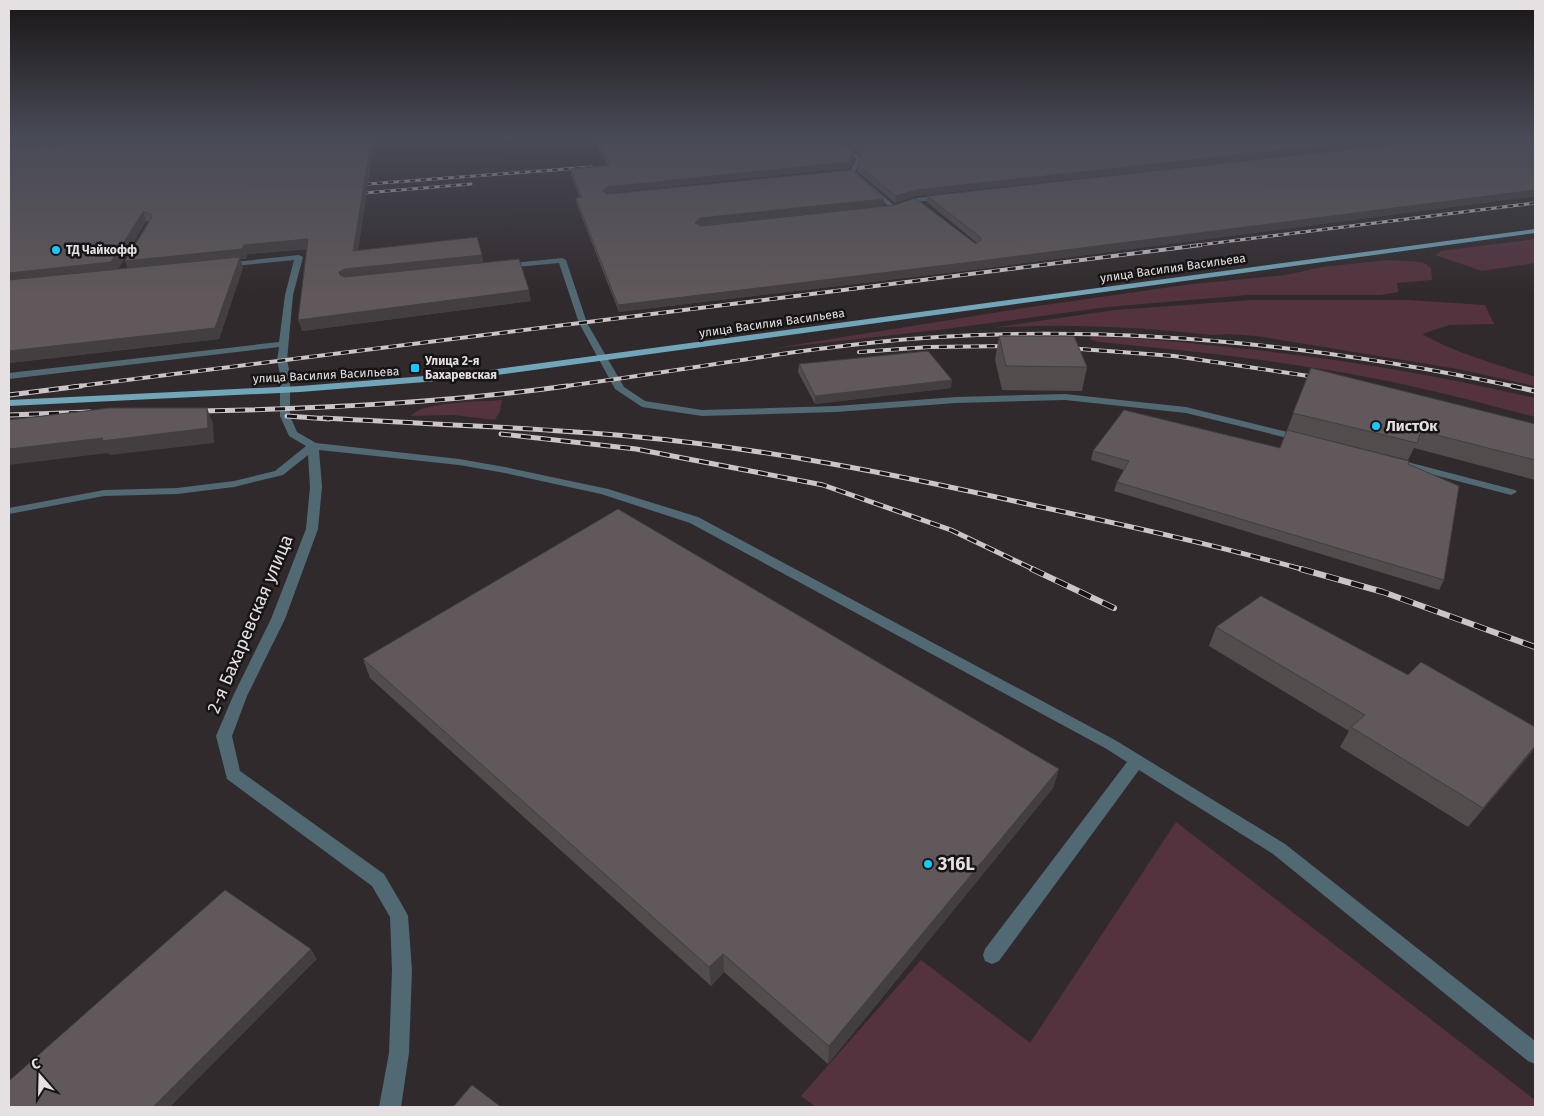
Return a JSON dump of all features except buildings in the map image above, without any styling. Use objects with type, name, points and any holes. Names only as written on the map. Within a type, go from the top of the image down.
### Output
[{"type":"main road","name":"улица Василия Васильева","points":[[9,403],[412,382],[603,358],[1535,231]]},
{"type":"lane","points":[[872,189],[894,208]]},
{"type":"lane","points":[[884,209],[894,208],[916,200],[954,196]]},
{"type":"lane","points":[[916,200],[923,206]]},
{"type":"lane","points":[[214,266],[299,257],[289,295],[282,360],[285,374],[285,416],[289,429],[300,440],[313,446],[459,462],[505,470],[604,491],[694,520],[1110,744],[1279,849],[1535,1054]]},
{"type":"lane","points":[[494,267],[562,260],[583,322],[620,389],[642,404],[702,412],[836,409],[956,400],[1065,397],[1186,410],[1308,440]]},
{"type":"lane","points":[[9,376],[284,344]]},
{"type":"lane","points":[[9,511],[104,493],[177,491],[234,484],[279,473],[313,446]]},
{"type":"lane","name":"2-я Бахаревская улица","points":[[313,446],[316,487],[312,529],[278,619],[240,696],[224,736],[233,774],[378,880],[399,916],[402,970],[399,1053],[390,1107]]},
{"type":"lane","points":[[1391,460],[1511,492]]},
{"type":"lane","points":[[992,955],[1137,761]]},
{"type":"shaded area","points":[[1535,239],[1535,263],[1482,271],[1435,255],[1441,251]]},
{"type":"shaded area","points":[[1388,260],[1422,262],[1431,268],[1432,280],[1397,283],[1398,292],[1381,295],[1248,295],[1108,307],[946,329],[769,349],[1024,308],[1192,284],[1286,275],[1322,267]]},
{"type":"shaded area","points":[[1253,300],[1408,300],[1485,305],[1494,324],[1449,325],[1422,334],[1463,353],[1535,377],[1535,386],[1458,369],[1256,336],[1212,335],[1102,327],[1046,326],[991,328],[1115,310]]},
{"type":"shaded area","points":[[1092,337],[1128,338],[1274,352],[1424,375],[1535,398],[1535,417],[1374,378],[1225,355],[1099,342],[1089,339]]},
{"type":"shaded area","points":[[502,400],[500,411],[495,420],[454,415],[411,416],[427,407]]},
{"type":"shaded area","points":[[1176,822],[1535,1100],[1535,1107],[816,1107],[801,1096],[921,960],[1030,1043]]},
{"type":"railway","points":[[352,194],[411,189]]},
{"type":"railway","points":[[1191,246],[1535,203]]},
{"type":"railway","points":[[71,387],[1201,245]]},
{"type":"railway","points":[[558,387],[843,346],[938,337],[1011,334],[1084,334],[1229,342],[1374,360],[1513,386]]},
{"type":"railway","points":[[859,352],[929,347],[1012,346]]},
{"type":"railway","points":[[1067,348],[1174,356],[1322,378]]},
{"type":"railway","points":[[9,395],[81,386]]},
{"type":"railway","points":[[195,411],[289,409],[428,401],[567,386]]},
{"type":"railway","points":[[1513,386],[1535,391]]},
{"type":"railway","points":[[9,415],[90,412]]},
{"type":"railway","points":[[287,416],[329,419]]},
{"type":"railway","points":[[323,418],[628,436],[781,455],[882,473],[982,494],[1169,536],[1305,570]]},
{"type":"railway","points":[[501,434],[636,449],[823,485],[951,530],[1035,570]]},
{"type":"railway","points":[[1032,569],[1114,608]]},
{"type":"railway","points":[[1301,569],[1383,592],[1535,647]]},
{"type":"place","name":"ТД Чайкофф","points":[[56,250]]},
{"type":"place","name":"Улица 2-я Бахаревская","points":[[415,368]]},
{"type":"place","name":"ЛистОк","points":[[1376,426]]},
{"type":"place","name":"316L","points":[[928,864]]}]
